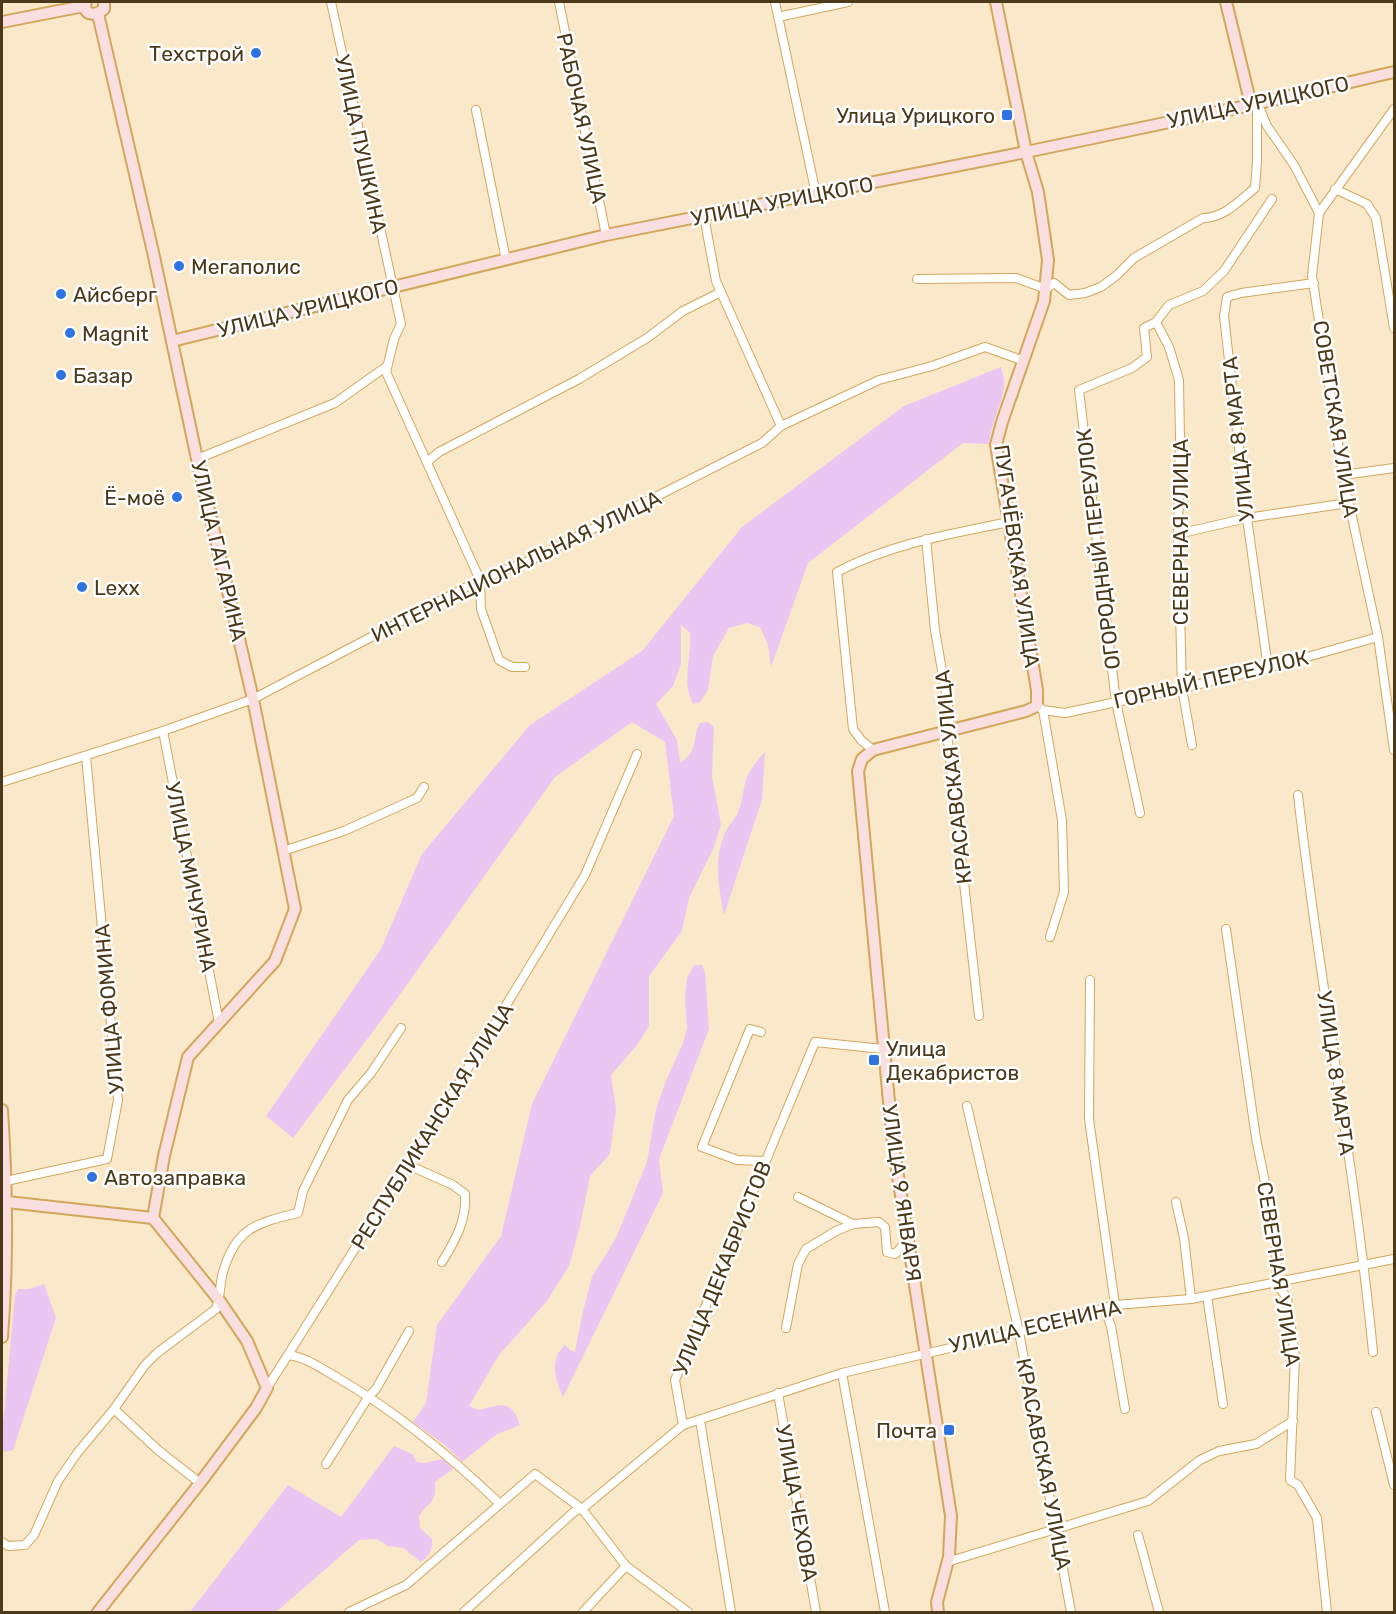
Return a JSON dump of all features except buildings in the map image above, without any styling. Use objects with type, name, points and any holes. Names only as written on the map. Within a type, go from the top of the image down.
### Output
[{"type":"street","points":[[2,21],[85,4],[87,11],[98,14],[104,9],[104,2]]},
{"type":"street","name":"УЛИЦА ПУШКИНА","points":[[331,2],[401,324],[394,339],[387,366]]},
{"type":"street","name":"РАБОЧАЯ УЛИЦА","points":[[559,2],[606,235]]},
{"type":"street","points":[[775,2],[816,194]]},
{"type":"street","points":[[778,17],[848,2]]},
{"type":"street","name":"ПУГАЧЁВСКАЯ УЛИЦА","points":[[996,2],[1026,152],[1038,192],[1048,260],[1044,301],[996,445],[1040,708],[1062,820],[1064,892],[1050,937]]},
{"type":"street","points":[[917,279],[1016,278],[1046,289],[1054,283],[1069,295],[1084,293],[1101,287],[1134,258],[1203,218],[1215,218],[1237,204],[1255,188],[1257,161],[1254,104],[1226,2]]},
{"type":"street","name":"УЛИЦА ГАГАРИНА","points":[[98,14],[253,699],[295,909],[275,961],[188,1057],[164,1156],[153,1218]]},
{"type":"street","name":"УЛИЦА УРИЦКОГО","points":[[172,341],[606,235],[1026,152],[1395,72]]},
{"type":"street","points":[[1254,104],[1294,165],[1319,213]]},
{"type":"street","name":"СОВЕТСКАЯ УЛИЦА","points":[[1395,109],[1319,213],[1312,276],[1343,475],[1377,636],[1395,750]]},
{"type":"street","points":[[476,110],[506,260]]},
{"type":"street","points":[[1335,189],[1367,204],[1376,218],[1395,328]]},
{"type":"street","points":[[1156,322],[1169,305],[1203,291],[1224,271],[1272,199]]},
{"type":"street","points":[[704,216],[716,282],[781,426]]},
{"type":"street","name":"УЛИЦА 8 МАРТА","points":[[1268,668],[1246,518],[1224,316],[1227,297],[1314,283]]},
{"type":"street","points":[[426,462],[439,452],[579,379],[647,338],[683,311],[721,292]]},
{"type":"street","name":"ОГОРОДНЫЙ ПЕРЕУЛОК","points":[[1140,813],[1116,702],[1079,390],[1132,368],[1147,357],[1144,328],[1156,322]]},
{"type":"street","name":"СЕВЕРНАЯ УЛИЦА","points":[[1156,322],[1169,347],[1179,380],[1178,534],[1182,688],[1192,745]]},
{"type":"street","name":"ИНТЕРНАЦИОНАЛЬНАЯ УЛИЦА","points":[[2,782],[163,731],[253,699],[480,580],[529,561],[762,443],[781,426],[879,380],[932,366],[985,347],[1024,361]]},
{"type":"street","points":[[197,459],[335,403],[387,366]]},
{"type":"street","points":[[387,366],[386,372],[480,580],[482,609],[499,660],[512,667],[525,667]]},
{"type":"street","points":[[1343,475],[1395,468]]},
{"type":"street","points":[[1178,534],[1246,518],[1348,503]]},
{"type":"street","points":[[873,750],[861,740],[854,729],[837,572],[861,559],[926,539],[1009,522]]},
{"type":"street","name":"КРАСАВСКАЯ УЛИЦА","points":[[926,539],[935,630],[950,717],[947,732],[979,1016]]},
{"type":"street","name":"ГОРНЫЙ ПЕРЕУЛОК","points":[[873,750],[1040,708],[1065,713],[1182,688],[1268,668],[1377,636]]},
{"type":"street","points":[[1385,683],[1395,677]]},
{"type":"street","name":"УЛИЦА МИЧУРИНА","points":[[163,731],[219,1023]]},
{"type":"street","name":"УЛИЦА 9 ЯНВАРЯ","points":[[873,750],[862,759],[858,771],[883,1049],[893,1144],[951,1516],[947,1562],[937,1602],[938,1612]]},
{"type":"street","name":"РЕСПУБЛИКАНСКАЯ УЛИЦА","points":[[98,1612],[256,1408],[511,999],[585,875],[637,754]]},
{"type":"street","name":"УЛИЦА ФОМИНА","points":[[5,1176],[107,1159],[118,1100],[86,756]]},
{"type":"street","points":[[283,851],[344,831],[417,798],[424,787]]},
{"type":"street","name":"УЛИЦА 8 МАРТА","points":[[1298,795],[1364,1266],[1373,1352]]},
{"type":"street","name":"СЕВЕРНАЯ УЛИЦА","points":[[1226,929],[1255,1127],[1276,1236],[1277,1284],[1287,1298],[1295,1356],[1290,1480],[1298,1485],[1317,1518],[1326,1612]]},
{"type":"street","points":[[1090,980],[1089,1119],[1115,1305]]},
{"type":"street","points":[[2,1542],[8,1546],[25,1545],[34,1535],[58,1481],[145,1365],[157,1353],[216,1309],[224,1268],[235,1245],[246,1232],[255,1225],[271,1219],[298,1213],[303,1191],[348,1100],[371,1073],[401,1028]]},
{"type":"street","points":[[761,1032],[750,1029],[702,1147],[737,1160],[766,1161]]},
{"type":"street","name":"УЛИЦА ДЕКАБРИСТОВ","points":[[683,1425],[675,1380],[816,1042],[883,1049]]},
{"type":"street","name":"КРАСАВСКАЯ УЛИЦА","points":[[967,1106],[1019,1332],[1071,1612]]},
{"type":"street","points":[[2,1110],[7,1202],[2,1337]]},
{"type":"street","points":[[408,1165],[453,1185],[465,1194],[465,1211],[461,1226],[442,1262]]},
{"type":"street","points":[[798,1197],[853,1224]]},
{"type":"street","points":[[7,1202],[153,1218],[219,1300],[247,1341],[267,1388]]},
{"type":"street","points":[[1176,1202],[1184,1238],[1191,1299]]},
{"type":"street","points":[[786,1328],[798,1264],[806,1249],[836,1231],[853,1224],[879,1222],[885,1227],[887,1252],[895,1254],[908,1240]]},
{"type":"street","name":"УЛИЦА ЕСЕНИНА","points":[[683,1425],[842,1372],[1019,1332],[1115,1305],[1191,1299],[1277,1284],[1395,1259]]},
{"type":"street","points":[[1208,1296],[1223,1404]]},
{"type":"street","points":[[1104,1308],[1112,1326],[1125,1409]]},
{"type":"street","points":[[326,1464],[369,1396],[376,1389],[409,1330]]},
{"type":"street","points":[[288,1355],[309,1361],[369,1396],[445,1452],[499,1503]]},
{"type":"street","points":[[842,1372],[885,1612]]},
{"type":"street","name":"УЛИЦА ЧЕХОВА","points":[[778,1393],[816,1612]]},
{"type":"street","points":[[114,1409],[158,1450],[200,1483]]},
{"type":"street","points":[[1376,1412],[1395,1485]]},
{"type":"street","points":[[700,1420],[731,1612]]},
{"type":"street","points":[[947,1562],[1148,1501],[1200,1460],[1219,1451],[1256,1444],[1293,1420]]},
{"type":"street","points":[[464,1612],[544,1537],[576,1510],[582,1509],[683,1425]]},
{"type":"street","points":[[350,1612],[406,1584],[536,1474],[582,1509],[626,1566],[688,1612]]},
{"type":"street","points":[[1138,1535],[1159,1612]]},
{"type":"street","points":[[583,1612],[626,1566]]},
{"type":"shaded area","points":[[1001,367],[1004,390],[989,444],[963,443],[808,563],[771,667],[768,645],[760,627],[747,623],[729,628],[713,656],[708,690],[700,702],[693,704],[687,678],[690,633],[681,625],[681,664],[673,686],[656,704],[677,740],[680,763],[692,750],[700,723],[708,722],[714,727],[712,776],[721,825],[714,847],[689,898],[682,931],[649,976],[649,1026],[637,1045],[611,1075],[616,1109],[610,1154],[590,1176],[569,1266],[547,1301],[499,1355],[469,1406],[479,1410],[499,1405],[509,1407],[517,1416],[520,1425],[497,1434],[462,1462],[446,1446],[413,1422],[426,1403],[437,1325],[501,1236],[532,1104],[674,816],[665,742],[632,722],[555,777],[386,1014],[293,1138],[266,1116],[381,949],[422,854],[530,725],[642,651],[742,527],[904,406]]},
{"type":"shaded area","points":[[765,752],[762,800],[724,915],[718,874],[721,843],[726,830],[739,810],[748,774]]},
{"type":"shaded area","points":[[694,965],[702,965],[705,973],[709,1029],[659,1159],[663,1193],[563,1397],[556,1377],[555,1363],[565,1345],[575,1352],[592,1277],[616,1238],[647,1162],[656,1109],[687,1028],[685,997],[687,978]]},
{"type":"shaded area","points":[[44,1284],[56,1318],[13,1450],[4,1452],[2,1434],[15,1295],[18,1289],[29,1289]]},
{"type":"shaded area","points":[[394,1446],[412,1454],[417,1462],[443,1459],[453,1469],[435,1482],[432,1502],[419,1516],[420,1528],[432,1539],[431,1549],[426,1558],[420,1562],[404,1548],[388,1546],[377,1539],[359,1540],[276,1612],[190,1612],[288,1485],[341,1517]]},
{"type":"place","name":"Техстрой","points":[[256,53]]},
{"type":"place","name":"Улица Урицкого","points":[[1007,115]]},
{"type":"place","name":"Мегаполис","points":[[179,266]]},
{"type":"place","name":"Айсберг","points":[[61,294]]},
{"type":"place","name":"Magnit","points":[[70,333]]},
{"type":"place","name":"Базар","points":[[61,375]]},
{"type":"place","name":"Ё-моё","points":[[177,497]]},
{"type":"place","name":"Lexx","points":[[82,587]]},
{"type":"place","name":"Улица Декабристов","points":[[874,1060]]},
{"type":"place","name":"Автозаправка","points":[[92,1177]]},
{"type":"place","name":"Почта","points":[[949,1430]]}]
